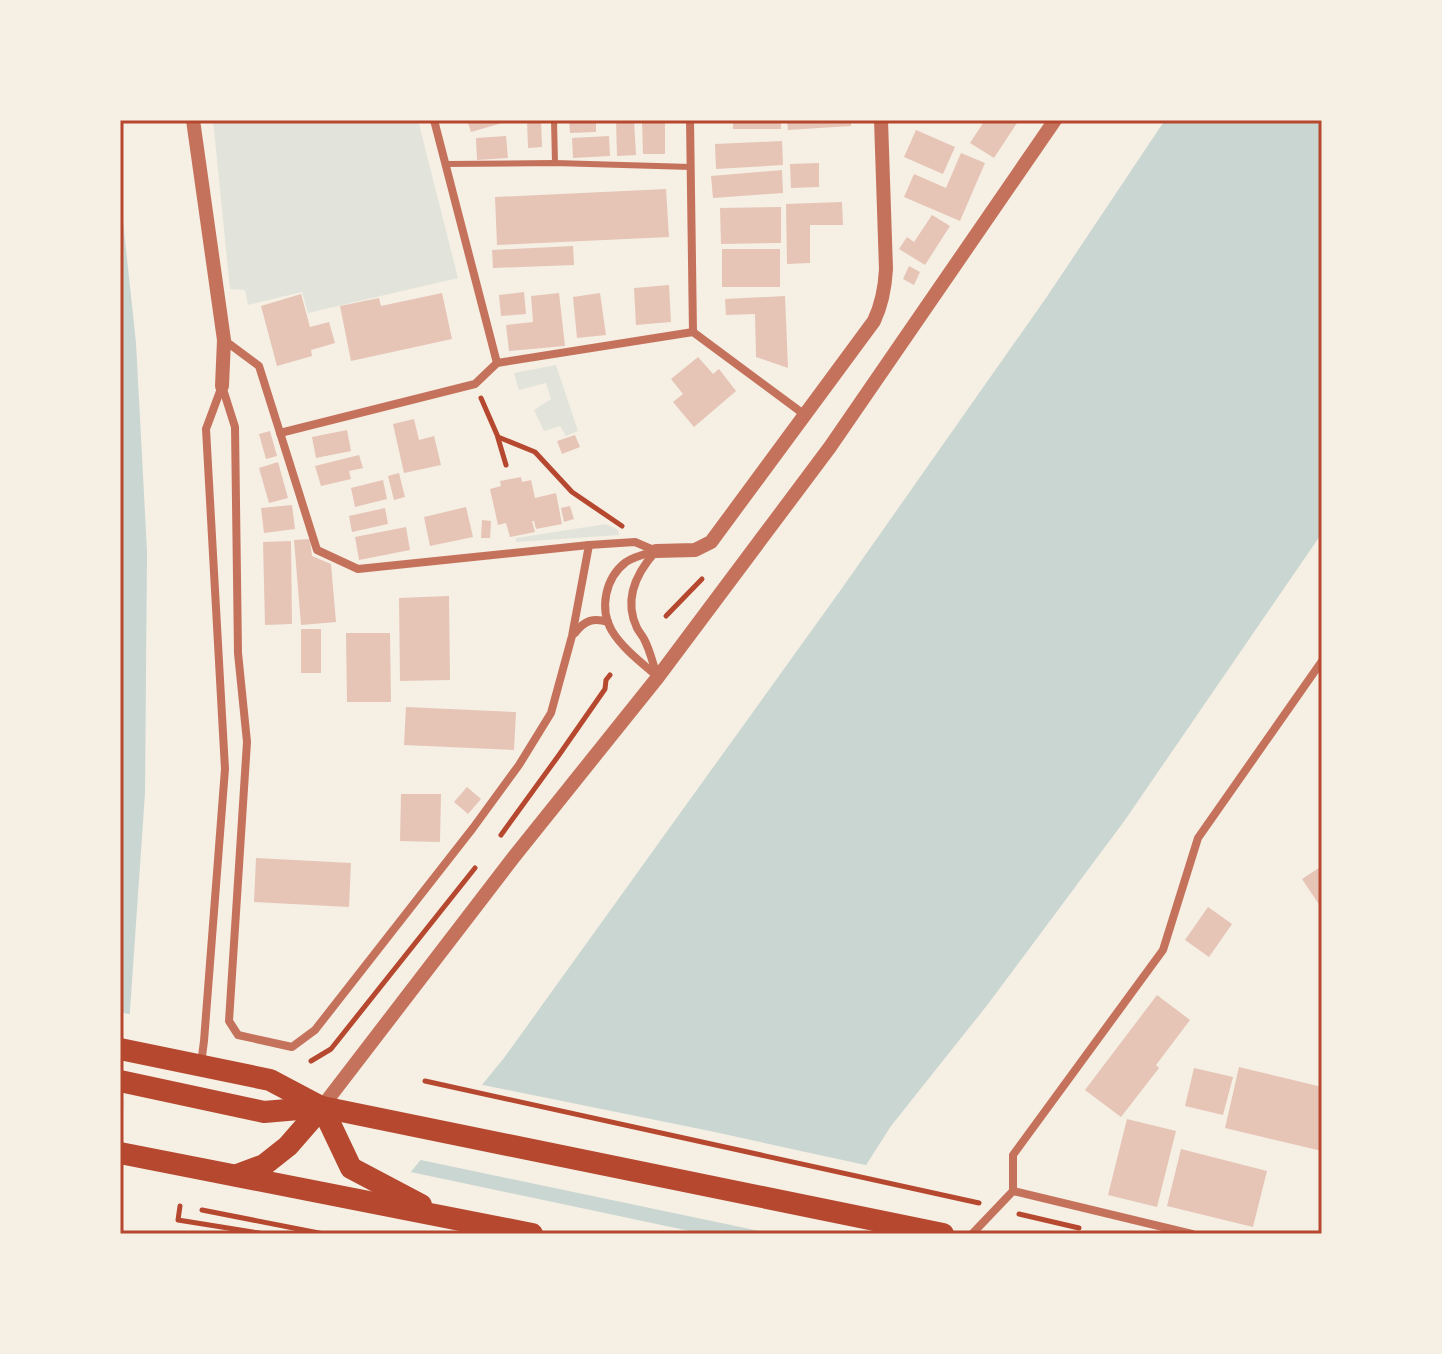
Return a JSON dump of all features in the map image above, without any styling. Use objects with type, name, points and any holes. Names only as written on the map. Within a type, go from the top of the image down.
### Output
[{"type":"highway","points":[[120,1049],[270,1080],[322,1107],[943,1234]]},
{"type":"highway","points":[[120,1081],[264,1112],[322,1107]]},
{"type":"highway","points":[[236,1176],[264,1165],[288,1146],[322,1107]]},
{"type":"highway","points":[[322,1107],[351,1168],[443,1217]]},
{"type":"highway","points":[[120,1153],[532,1234]]},
{"type":"street","points":[[193,120],[224,340],[222,386],[206,429],[225,769],[201,1065]]},
{"type":"street","points":[[434,120],[497,363]]},
{"type":"street","points":[[690,120],[693,332]]},
{"type":"street","points":[[658,677],[618,638],[608,622],[604,607],[606,595],[615,575],[628,560],[656,551],[695,550],[711,542],[874,321],[880,308],[886,269],[881,120]]},
{"type":"street","points":[[322,1107],[513,858],[658,677],[830,447],[1055,120]]},
{"type":"street","points":[[280,433],[475,384],[497,363],[693,332],[805,415]]},
{"type":"street","points":[[224,340],[259,366],[317,550],[358,569],[635,542],[656,551]]},
{"type":"street","points":[[222,386],[235,427],[238,653],[247,742],[229,1021],[238,1035],[292,1047],[315,1030],[519,765],[551,713],[572,636],[589,545]]},
{"type":"street","points":[[656,551],[638,575],[632,602],[635,624],[658,677]]},
{"type":"street","points":[[572,636],[582,623],[599,619],[608,622]]},
{"type":"street","points":[[972,1234],[1013,1191],[1013,1155],[1163,950],[1198,838],[1322,661]]},
{"type":"street","points":[[1013,1191],[1192,1234]]},
{"type":"lane","points":[[554,120],[555,163]]},
{"type":"lane","points":[[445,164],[691,167]]},
{"type":"path","points":[[475,384],[498,437],[506,465]]},
{"type":"path","points":[[498,437],[535,452],[572,492],[617,522]]},
{"type":"path","points":[[495,844],[605,689],[610,675]]},
{"type":"path","points":[[311,1061],[331,1049],[475,868]]},
{"type":"path","points":[[425,1081],[988,1205]]},
{"type":"path","points":[[180,1206],[178,1220],[265,1234]]},
{"type":"path","points":[[202,1210],[324,1234]]},
{"type":"path","points":[[1016,1213],[1083,1229]]},
{"type":"shaded area","points":[[213,120],[418,120],[458,278],[308,313],[302,292],[248,305],[245,290],[230,289]]},
{"type":"shaded area","points":[[1165,120],[1322,120],[1322,533],[1125,820],[988,1004],[891,1126],[822,1234],[360,1234],[504,1058],[840,591],[1046,298]]},
{"type":"shaded area","points":[[120,193],[136,343],[147,551],[145,793],[120,1155]]},
{"type":"shaded area","points":[[556,365],[578,431],[566,436],[560,426],[544,431],[534,410],[551,399],[546,383],[519,390],[514,373]]},
{"type":"shaded area","points":[[606,524],[618,530],[619,535],[516,542],[516,538]]},
{"type":"pier","points":[[120,1012],[133,1015],[127,1102],[120,1100]]},
{"type":"pier","points":[[478,1084],[870,1166],[826,1234],[774,1234],[416,1159]]},
{"type":"pier","points":[[406,1171],[704,1234],[356,1234]]},
{"type":"building","points":[[467,120],[509,120],[509,121],[471,132]]},
{"type":"building","points":[[527,120],[541,120],[542,147],[528,148]]},
{"type":"building","points":[[569,120],[596,120],[596,132],[570,133]]},
{"type":"building","points":[[616,120],[634,120],[636,155],[617,156]]},
{"type":"building","points":[[642,120],[665,120],[665,154],[643,154]]},
{"type":"building","points":[[733,120],[781,120],[781,129],[733,129]]},
{"type":"building","points":[[787,120],[851,120],[851,126],[788,130]]},
{"type":"building","points":[[985,120],[1019,120],[994,158],[970,143]]},
{"type":"building","points":[[916,130],[955,147],[943,174],[904,157]]},
{"type":"building","points":[[506,136],[508,158],[477,160],[476,138]]},
{"type":"building","points":[[609,136],[610,156],[573,158],[572,138]]},
{"type":"building","points":[[782,141],[783,165],[716,169],[715,144]]},
{"type":"building","points":[[961,153],[985,163],[960,221],[904,197],[914,174],[946,188]]},
{"type":"building","points":[[819,163],[819,187],[791,188],[790,164]]},
{"type":"building","points":[[782,170],[783,193],[713,198],[711,176]]},
{"type":"building","points":[[666,189],[669,237],[497,245],[495,197]]},
{"type":"building","points":[[842,202],[843,225],[810,225],[810,263],[787,264],[786,204]]},
{"type":"building","points":[[781,207],[781,243],[721,244],[720,208]]},
{"type":"building","points":[[932,215],[950,226],[925,265],[899,249],[907,237],[914,242]]},
{"type":"building","points":[[573,246],[574,265],[493,268],[492,250]]},
{"type":"building","points":[[722,249],[780,249],[780,287],[722,287]]},
{"type":"building","points":[[909,266],[920,272],[914,285],[903,279]]},
{"type":"building","points":[[669,285],[671,322],[636,325],[634,288]]},
{"type":"building","points":[[524,292],[526,314],[501,316],[499,295]]},
{"type":"building","points":[[442,293],[452,339],[351,361],[340,306],[379,298],[381,306]]},
{"type":"building","points":[[559,293],[565,346],[509,351],[506,325],[533,322],[531,296]]},
{"type":"building","points":[[600,293],[606,335],[577,338],[573,297]]},
{"type":"building","points":[[301,294],[310,327],[329,322],[335,343],[311,350],[312,356],[277,366],[261,306]]},
{"type":"building","points":[[785,296],[788,368],[756,357],[755,314],[726,315],[725,299]]},
{"type":"building","points":[[698,357],[713,374],[719,369],[736,391],[694,427],[673,402],[683,394],[671,379]]},
{"type":"building","points":[[414,419],[419,440],[434,436],[441,465],[404,473],[393,424]]},
{"type":"building","points":[[347,430],[351,451],[316,458],[312,437]]},
{"type":"building","points":[[270,431],[277,456],[266,459],[259,434]]},
{"type":"building","points":[[575,435],[580,447],[562,454],[557,441]]},
{"type":"building","points":[[359,455],[363,468],[349,471],[351,479],[321,486],[315,466]]},
{"type":"building","points":[[278,462],[288,498],[269,503],[259,468]]},
{"type":"building","points":[[399,473],[405,497],[394,500],[388,476]]},
{"type":"building","points":[[521,477],[522,482],[531,480],[535,498],[556,493],[562,524],[536,529],[532,521],[535,532],[510,537],[506,523],[498,525],[490,489],[501,486],[500,481]]},
{"type":"building","points":[[383,480],[387,499],[355,507],[351,488]]},
{"type":"building","points":[[292,505],[295,529],[264,533],[261,508]]},
{"type":"building","points":[[570,506],[574,519],[564,522],[561,508]]},
{"type":"building","points":[[466,507],[473,537],[430,546],[424,517]]},
{"type":"building","points":[[385,508],[388,524],[352,532],[349,516]]},
{"type":"building","points":[[482,520],[491,521],[490,538],[481,538]]},
{"type":"building","points":[[406,527],[410,550],[359,560],[355,537]]},
{"type":"building","points":[[310,539],[312,556],[331,564],[336,622],[301,625],[294,540]]},
{"type":"building","points":[[291,541],[292,624],[265,625],[263,542]]},
{"type":"building","points":[[449,596],[450,680],[400,681],[399,598]]},
{"type":"building","points":[[301,629],[321,629],[321,673],[301,673]]},
{"type":"building","points":[[346,633],[390,633],[391,702],[347,702]]},
{"type":"building","points":[[406,707],[516,712],[514,750],[404,745]]},
{"type":"building","points":[[467,787],[481,799],[468,814],[454,802]]},
{"type":"building","points":[[401,794],[441,794],[440,842],[400,841]]},
{"type":"building","points":[[256,858],[351,863],[349,907],[254,902]]},
{"type":"building","points":[[1322,866],[1322,909],[1302,879]]},
{"type":"building","points":[[1208,907],[1232,924],[1209,957],[1185,940]]},
{"type":"building","points":[[1157,995],[1190,1020],[1156,1065],[1159,1068],[1121,1117],[1085,1090]]},
{"type":"building","points":[[1239,1067],[1322,1087],[1322,1151],[1225,1128]]},
{"type":"building","points":[[1194,1068],[1233,1077],[1223,1115],[1185,1106]]},
{"type":"building","points":[[1127,1119],[1176,1131],[1157,1207],[1108,1195]]},
{"type":"building","points":[[1181,1149],[1267,1171],[1253,1227],[1167,1206]]}]
